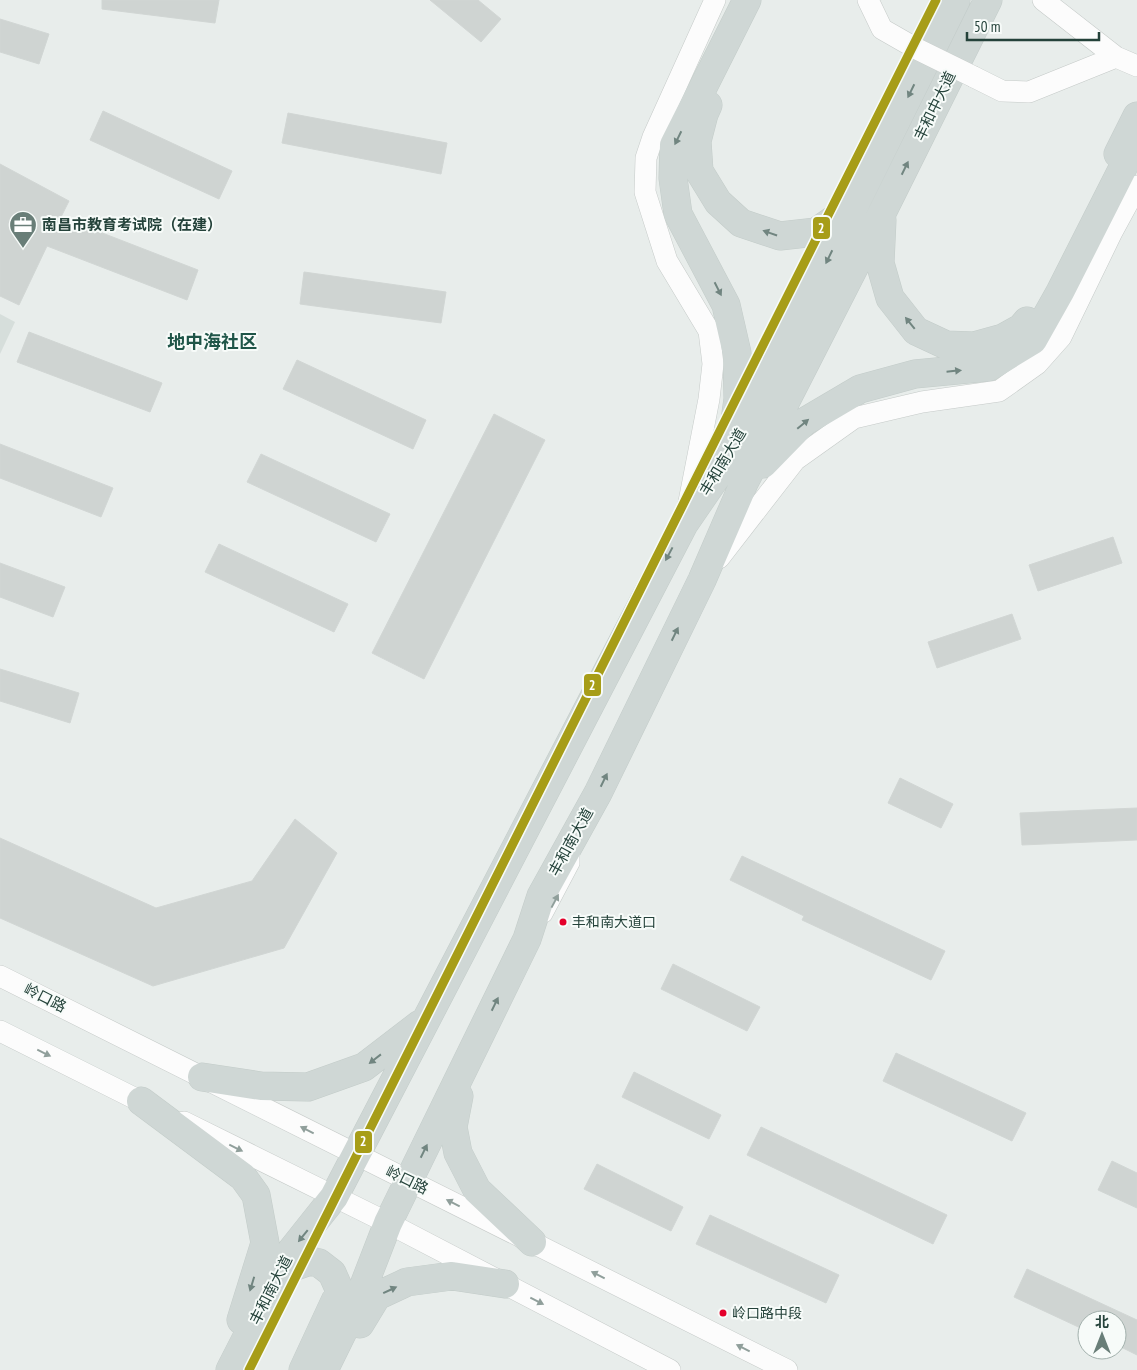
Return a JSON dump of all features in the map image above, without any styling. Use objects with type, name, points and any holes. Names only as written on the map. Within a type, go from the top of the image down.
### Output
[{"type":"main road","points":[[730,457],[738,399],[737,353],[726,305],[678,214],[673,178],[674,145],[747,0]]},
{"type":"main road","points":[[760,0],[704,114],[697,141],[700,171],[718,202],[741,223],[780,236],[816,232],[839,216],[866,182]]},
{"type":"main road","name":"丰和中大道","points":[[866,182],[956,0]]},
{"type":"main road","name":"丰和中大道","points":[[883,212],[988,0]]},
{"type":"main road","points":[[883,212],[880,263],[890,298],[916,331],[946,345],[974,346],[1003,338],[1021,328],[1048,294],[1137,116]]},
{"type":"main road","points":[[744,483],[804,422],[860,389],[915,374],[989,366],[1033,340],[1060,292],[1137,140]]},
{"type":"main road","name":"丰和南大道","points":[[230,1370],[291,1251],[334,1197],[684,524],[730,457],[866,182]]},
{"type":"main road","name":"丰和南大道","points":[[330,1364],[357,1303],[388,1223],[527,939],[541,896],[598,793],[702,580],[744,483],[883,212]]},
{"type":"main road","points":[[202,1077],[261,1086],[308,1087],[364,1067],[427,1018]]},
{"type":"main road","points":[[465,1066],[453,1127],[458,1153],[477,1190],[532,1242]]},
{"type":"main road","points":[[141,1101],[243,1176],[256,1195],[265,1243],[225,1370]]},
{"type":"main road","points":[[303,1370],[340,1292],[388,1223]]},
{"type":"main road","points":[[258,1315],[290,1268],[310,1261],[319,1263],[332,1273],[340,1292],[342,1309],[330,1364]]},
{"type":"main road","points":[[330,1364],[377,1296],[407,1282],[452,1276],[505,1284]]},
{"type":"street","points":[[684,524],[709,399],[713,364],[708,331],[667,261],[644,192],[646,158],[652,137],[715,0]]},
{"type":"street","points":[[868,0],[882,29],[917,49],[1002,91],[1029,92],[1116,57]]},
{"type":"street","points":[[1044,0],[1116,57],[1137,66]]},
{"type":"street","points":[[702,580],[795,460],[854,418],[922,402],[999,390],[1037,364],[1062,337],[1112,232],[1137,186]]},
{"type":"street","name":"岭口路","points":[[0,976],[787,1370]]},
{"type":"street","points":[[0,1031],[388,1223],[670,1370]]},
{"type":"shaded area","points":[[0,314],[15,322],[0,354]]},
{"type":"building","points":[[102,0],[219,0],[215,23],[102,9]]},
{"type":"building","points":[[430,0],[478,0],[501,19],[481,42]]},
{"type":"building","points":[[0,19],[49,34],[39,64],[0,52]]},
{"type":"building","points":[[103,111],[232,171],[219,199],[90,140]]},
{"type":"building","points":[[288,113],[447,143],[441,174],[282,143]]},
{"type":"building","points":[[0,164],[69,201],[61,217],[198,270],[187,300],[47,246],[19,305],[0,296]]},
{"type":"building","points":[[304,272],[446,292],[441,323],[300,304]]},
{"type":"building","points":[[29,332],[162,383],[150,412],[17,362]]},
{"type":"building","points":[[297,360],[426,420],[413,449],[283,389]]},
{"type":"building","points":[[494,414],[545,440],[424,679],[372,653]]},
{"type":"building","points":[[0,444],[113,488],[101,517],[0,478]]},
{"type":"building","points":[[261,454],[390,514],[376,542],[247,482]]},
{"type":"building","points":[[1113,537],[1122,563],[1038,591],[1029,565]]},
{"type":"building","points":[[219,544],[348,604],[334,632],[205,572]]},
{"type":"building","points":[[0,563],[65,587],[53,617],[0,597]]},
{"type":"building","points":[[1012,614],[1021,639],[937,668],[928,642]]},
{"type":"building","points":[[0,669],[79,693],[70,723],[0,701]]},
{"type":"building","points":[[900,778],[953,804],[941,828],[888,803]]},
{"type":"building","points":[[1137,808],[1137,840],[1022,845],[1020,813]]},
{"type":"building","points":[[295,819],[337,853],[284,948],[153,986],[0,918],[0,838],[156,908],[252,881]]},
{"type":"building","points":[[742,856],[945,951],[931,980],[802,920],[804,916],[730,880]]},
{"type":"building","points":[[673,964],[760,1007],[747,1031],[661,989]]},
{"type":"building","points":[[896,1053],[1026,1113],[1012,1141],[883,1081]]},
{"type":"building","points":[[634,1072],[721,1115],[709,1139],[622,1097]]},
{"type":"building","points":[[761,1127],[947,1215],[933,1244],[747,1155]]},
{"type":"building","points":[[1112,1161],[1137,1173],[1137,1208],[1098,1190]]},
{"type":"building","points":[[597,1164],[683,1207],[671,1231],[584,1189]]},
{"type":"building","points":[[710,1215],[839,1275],[826,1303],[696,1244]]},
{"type":"building","points":[[1027,1269],[1115,1310],[1077,1310],[1077,1326],[1014,1297]]},
{"type":"building","points":[[1127,1315],[1137,1320],[1137,1355],[1127,1350]]},
{"type":"transit line","name":"2","points":[[249,1370],[936,0]]},
{"type":"place","name":"南昌市教育考试院（在建）","points":[[23,249]]},
{"type":"place","name":"丰和南大道口","points":[[563,922]]},
{"type":"place","name":"岭口路中段","points":[[723,1313]]},
{"type":"district","name":"地中海社区","points":[[212,342]]}]
